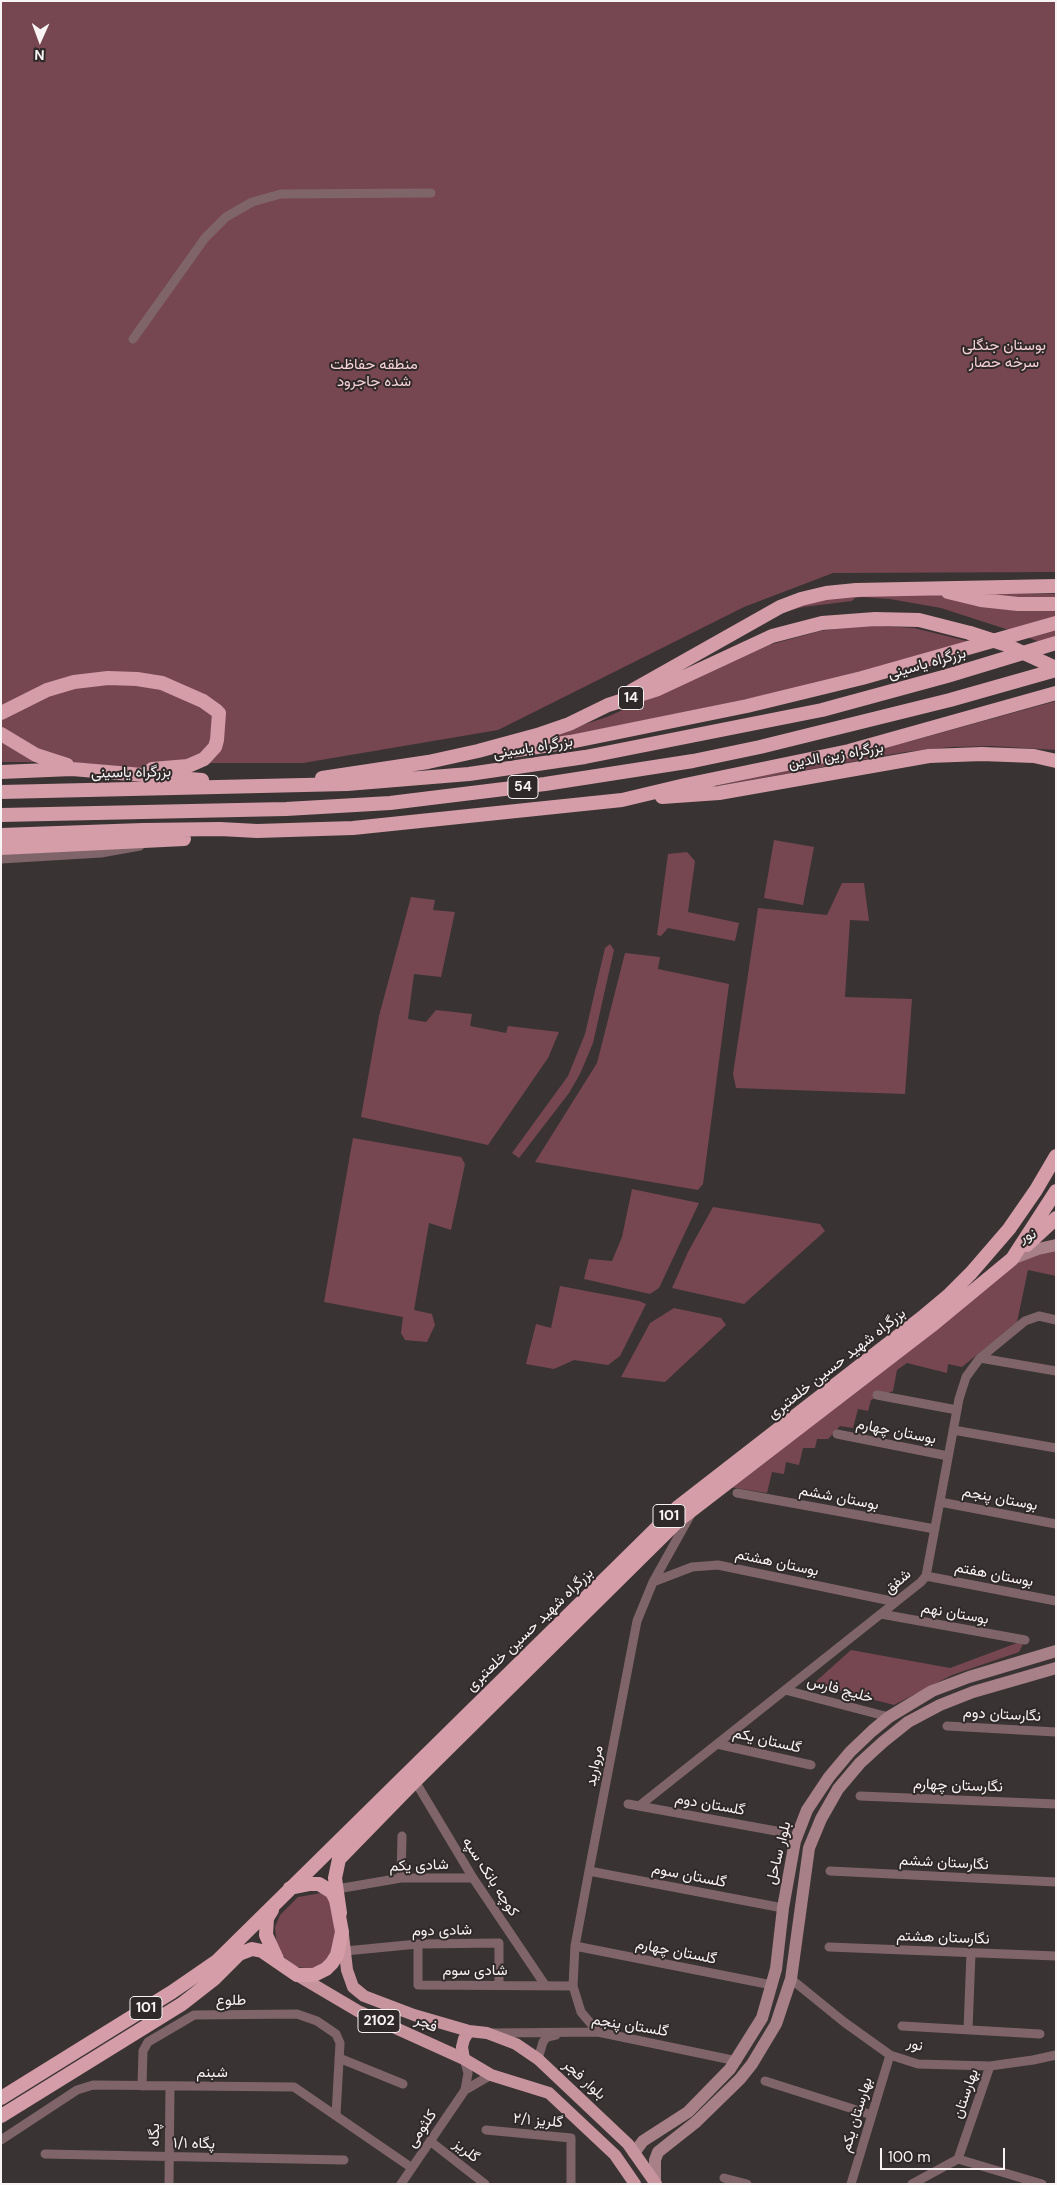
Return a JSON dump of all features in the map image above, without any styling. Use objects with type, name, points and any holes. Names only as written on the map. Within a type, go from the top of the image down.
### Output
[{"type":"highway","points":[[608,705],[780,607],[801,599],[826,593],[856,590],[1056,586]]},
{"type":"highway","points":[[932,588],[982,600],[1018,604],[1056,604]]},
{"type":"highway","name":"14","points":[[288,785],[330,776],[428,762],[537,735],[569,724],[608,705],[658,689],[772,636],[822,623],[875,619],[919,620],[1004,644],[1056,669]]},
{"type":"highway","points":[[428,762],[570,742],[738,708],[862,678],[1056,623]]},
{"type":"highway","name":"بزرگراه یاسینی","points":[[1,792],[401,781],[469,774],[612,752],[822,710],[947,676],[1056,643]]},
{"type":"highway","name":"54","points":[[1,815],[286,809],[390,803],[546,784],[760,747],[950,700],[1056,669]]},
{"type":"highway","points":[[1,713],[31,696],[60,685],[99,679],[137,679],[172,686],[203,701],[218,712],[215,747],[204,759],[188,766],[117,773]]},
{"type":"highway","points":[[1,835],[220,829],[256,831],[353,828],[622,800],[849,751],[1056,693]]},
{"type":"highway","points":[[1,734],[36,755],[84,770]]},
{"type":"highway","name":"بزرگراه زین الدین","points":[[622,800],[719,793],[930,756],[982,754],[1034,756],[1056,761]]},
{"type":"highway","points":[[1,767],[84,770],[270,786]]},
{"type":"highway","points":[[1,772],[53,769]]},
{"type":"highway","points":[[1,848],[169,840],[256,831]]},
{"type":"highway","name":"بزرگراه شهید حسین خلعتبری","points":[[1,2098],[172,1992],[217,1961],[678,1507],[948,1296],[971,1273],[1009,1229],[1036,1190],[1056,1156]]},
{"type":"highway","name":"بزرگراه شهید حسین خلعتبری","points":[[340,1913],[335,1878],[339,1859],[415,1781],[679,1520],[932,1326],[1012,1259],[1056,1191]]},
{"type":"highway","points":[[1012,1259],[1056,1218]]},
{"type":"highway","points":[[289,1888],[319,1884],[332,1892],[340,1913]]},
{"type":"highway","points":[[277,1901],[267,1918],[265,1927],[269,1944],[278,1961]]},
{"type":"highway","name":"101","points":[[1,2116],[182,2004],[214,1979],[239,1954],[252,1949],[262,1951],[297,1975],[314,1975],[332,1964],[338,1955],[342,1932],[340,1913]]},
{"type":"main road","name":"نور","points":[[1012,1259],[1038,1249],[1056,1245]]},
{"type":"main road","name":"بلوار ساحل","points":[[634,2153],[643,2140],[688,2112],[737,2061],[762,2018],[776,1970],[783,1908],[795,1841],[808,1810],[829,1777],[850,1752],[888,1717],[932,1691],[969,1677],[1056,1651]]},
{"type":"main road","name":"بلوار ساحل","points":[[656,2183],[655,2160],[658,2152],[721,2100],[752,2064],[776,2024],[791,1978],[803,1876],[809,1848],[821,1819],[838,1789],[860,1764],[908,1722],[940,1705],[973,1692],[1056,1668]]},
{"type":"main road","points":[[888,1717],[908,1722]]},
{"type":"main road","name":"فجر","points":[[342,1932],[347,1970],[353,1987],[364,1996],[414,2015],[469,2031]]},
{"type":"main road","points":[[776,1970],[791,1978]]},
{"type":"main road","name":"فجر","points":[[297,1975],[358,2012],[464,2059]]},
{"type":"main road","points":[[464,2059],[462,2047],[469,2031]]},
{"type":"main road","name":"بلوار فجر","points":[[469,2031],[487,2033],[516,2044],[538,2059],[562,2084],[599,2115],[634,2153],[656,2183]]},
{"type":"main road","name":"2102","points":[[464,2059],[491,2075],[549,2093],[615,2155],[636,2184]]},
{"type":"street","points":[[133,338],[205,238],[226,217],[252,202],[281,194],[431,193]]},
{"type":"street","points":[[1,859],[101,852],[169,840]]},
{"type":"street","name":"شفق","points":[[638,1806],[881,1614],[926,1576],[957,1410],[966,1377],[980,1358],[1025,1321],[1039,1316],[1056,1320]]},
{"type":"street","points":[[980,1358],[1056,1370]]},
{"type":"street","points":[[877,1395],[957,1410]]},
{"type":"street","points":[[953,1430],[1056,1448]]},
{"type":"street","name":"بوستان چهارم","points":[[837,1434],[948,1456]]},
{"type":"street","name":"بوستان ششم","points":[[738,1493],[935,1530]]},
{"type":"street","name":"بوستان پنجم","points":[[940,1502],[1056,1524]]},
{"type":"street","name":"مروارید","points":[[598,2032],[581,2012],[573,1986],[575,1946],[637,1621],[653,1582],[692,1511]]},
{"type":"street","name":"بوستان هشتم","points":[[653,1582],[692,1567],[718,1565],[896,1602]]},
{"type":"street","name":"بوستان هفتم","points":[[926,1576],[1056,1600]]},
{"type":"street","name":"بوستان نهم","points":[[881,1614],[1025,1640]]},
{"type":"street","name":"خلیج فارس","points":[[785,1690],[888,1717]]},
{"type":"street","name":"نگارستان دوم","points":[[947,1726],[1056,1732]]},
{"type":"street","name":"گلستان یکم","points":[[717,1744],[810,1765]]},
{"type":"street","name":"کوچه بانک سپه","points":[[415,1781],[473,1878],[545,1985]]},
{"type":"street","name":"نگارستان چهارم","points":[[860,1796],[1056,1804]]},
{"type":"street","name":"گلستان دوم","points":[[628,1804],[787,1833]]},
{"type":"street","points":[[401,1878],[402,1836]]},
{"type":"street","name":"گلستان سوم","points":[[589,1871],[783,1908]]},
{"type":"street","name":"نگارستان ششم","points":[[830,1871],[1056,1882]]},
{"type":"street","name":"شادی یکم","points":[[337,1889],[401,1878],[473,1878]]},
{"type":"street","name":"شادی دوم","points":[[345,1950],[418,1944],[499,1943],[499,1985]]},
{"type":"street","name":"شادی سوم","points":[[418,1944],[418,1985],[573,1986]]},
{"type":"street","name":"گلستان چهارم","points":[[575,1946],[772,1984]]},
{"type":"street","name":"نگارستان هشتم","points":[[829,1947],[1056,1956]]},
{"type":"street","points":[[968,2030],[971,1953]]},
{"type":"street","name":"نور","points":[[791,1978],[844,2022],[890,2055],[918,2064],[990,2066],[1056,2055]]},
{"type":"street","name":"طلوع","points":[[142,2086],[143,2051],[148,2042],[194,2015],[296,2014],[317,2021],[336,2034],[340,2043],[336,2115]]},
{"type":"street","points":[[902,2026],[1040,2034]]},
{"type":"street","name":"گلستان پنجم","points":[[487,2033],[598,2032],[737,2061]]},
{"type":"street","points":[[538,2059],[543,2042],[547,2037],[566,2033]]},
{"type":"street","name":"بهارستان یکم","points":[[851,2184],[890,2055]]},
{"type":"street","points":[[339,2058],[403,2084]]},
{"type":"street","points":[[464,2059],[468,2073],[465,2090]]},
{"type":"street","name":"بهارستان","points":[[958,2160],[990,2066]]},
{"type":"street","name":"کلثومی","points":[[401,2184],[465,2090],[491,2075]]},
{"type":"street","points":[[766,2081],[872,2115]]},
{"type":"street","name":"شبنم","points":[[1,2140],[77,2090],[93,2085],[294,2087],[412,2168]]},
{"type":"street","name":"پگاه","points":[[169,2184],[170,2086]]},
{"type":"street","name":"گلریز ۲/۱","points":[[486,2130],[571,2138],[571,2184]]},
{"type":"street","name":"گلریز","points":[[430,2141],[485,2184]]},
{"type":"street","name":"پگاه ۱/۱","points":[[45,2154],[344,2160]]},
{"type":"street","points":[[912,2184],[958,2160],[1036,2183]]},
{"type":"street","points":[[724,2178],[742,2183]]},
{"type":"green space","name":"منطقه حفاظت شده جاجرود","points":[[1,1],[1056,1],[1056,572],[833,573],[744,607],[498,730],[303,763],[163,763],[142,768],[69,762],[1,762]]},
{"type":"green space","points":[[922,593],[1056,609],[1056,619],[1012,631],[941,608],[890,599],[862,597],[855,598],[852,601],[803,607],[784,612],[816,598]]},
{"type":"green space","points":[[968,593],[1056,594],[1056,602]]},
{"type":"green space","points":[[864,625],[914,628],[975,643],[805,687],[511,748],[607,717],[769,645],[820,631]]},
{"type":"green space","points":[[1056,626],[1056,637],[1039,642],[1023,635]]},
{"type":"green space","points":[[1056,701],[1056,750],[992,746],[951,747],[905,752],[707,788],[911,741]]},
{"type":"green space","points":[[774,840],[814,847],[803,905],[764,898]]},
{"type":"green space","points":[[687,852],[695,861],[688,912],[739,923],[735,941],[668,928],[661,936],[657,935],[668,854]]},
{"type":"green space","points":[[842,883],[864,883],[869,921],[850,920],[845,997],[912,999],[905,1094],[736,1088],[733,1074],[758,908],[827,915]]},
{"type":"green space","points":[[411,897],[435,900],[433,910],[455,912],[441,977],[414,974],[408,1019],[426,1022],[436,1010],[472,1014],[470,1026],[506,1033],[508,1026],[559,1032],[548,1058],[488,1145],[361,1117],[379,1016]]},
{"type":"green space","points":[[610,944],[614,950],[593,1043],[580,1074],[569,1093],[519,1158],[512,1153],[568,1076],[585,1034],[605,948]]},
{"type":"green space","points":[[625,953],[660,957],[658,969],[729,984],[703,1184],[698,1190],[535,1162],[597,1063]]},
{"type":"green space","points":[[353,1138],[461,1157],[465,1164],[451,1230],[429,1223],[414,1310],[432,1314],[435,1325],[427,1342],[405,1340],[401,1333],[403,1317],[324,1302]]},
{"type":"green space","points":[[632,1189],[699,1203],[659,1288],[650,1294],[584,1279],[589,1259],[612,1261],[622,1237]]},
{"type":"green space","points":[[713,1207],[820,1224],[825,1231],[744,1304],[672,1288],[688,1252]]},
{"type":"green space","points":[[1056,1248],[1056,1276],[1028,1270],[1017,1322],[962,1367],[948,1364],[947,1373],[907,1363],[897,1370],[893,1391],[871,1400],[868,1411],[858,1409],[853,1428],[840,1426],[828,1439],[817,1439],[815,1448],[803,1448],[799,1465],[786,1462],[784,1474],[772,1472],[767,1493],[730,1487],[1014,1265],[1022,1260]]},
{"type":"green space","points":[[560,1286],[639,1301],[646,1304],[620,1356],[608,1365],[574,1360],[554,1369],[526,1364],[536,1324],[551,1328]]},
{"type":"green space","points":[[674,1308],[721,1318],[726,1325],[665,1382],[621,1377],[650,1323]]},
{"type":"green space","points":[[1025,1640],[1019,1652],[952,1675],[894,1705],[813,1684],[851,1650],[950,1668]]},
{"type":"green space","points":[[321,1893],[330,1897],[336,1939],[330,1955],[317,1969],[296,1967],[277,1951],[275,1927],[280,1915],[298,1897]]},
{"type":"park label","name":"بوستان جنگلی سرخه حصار","points":[[1004,354]]}]
